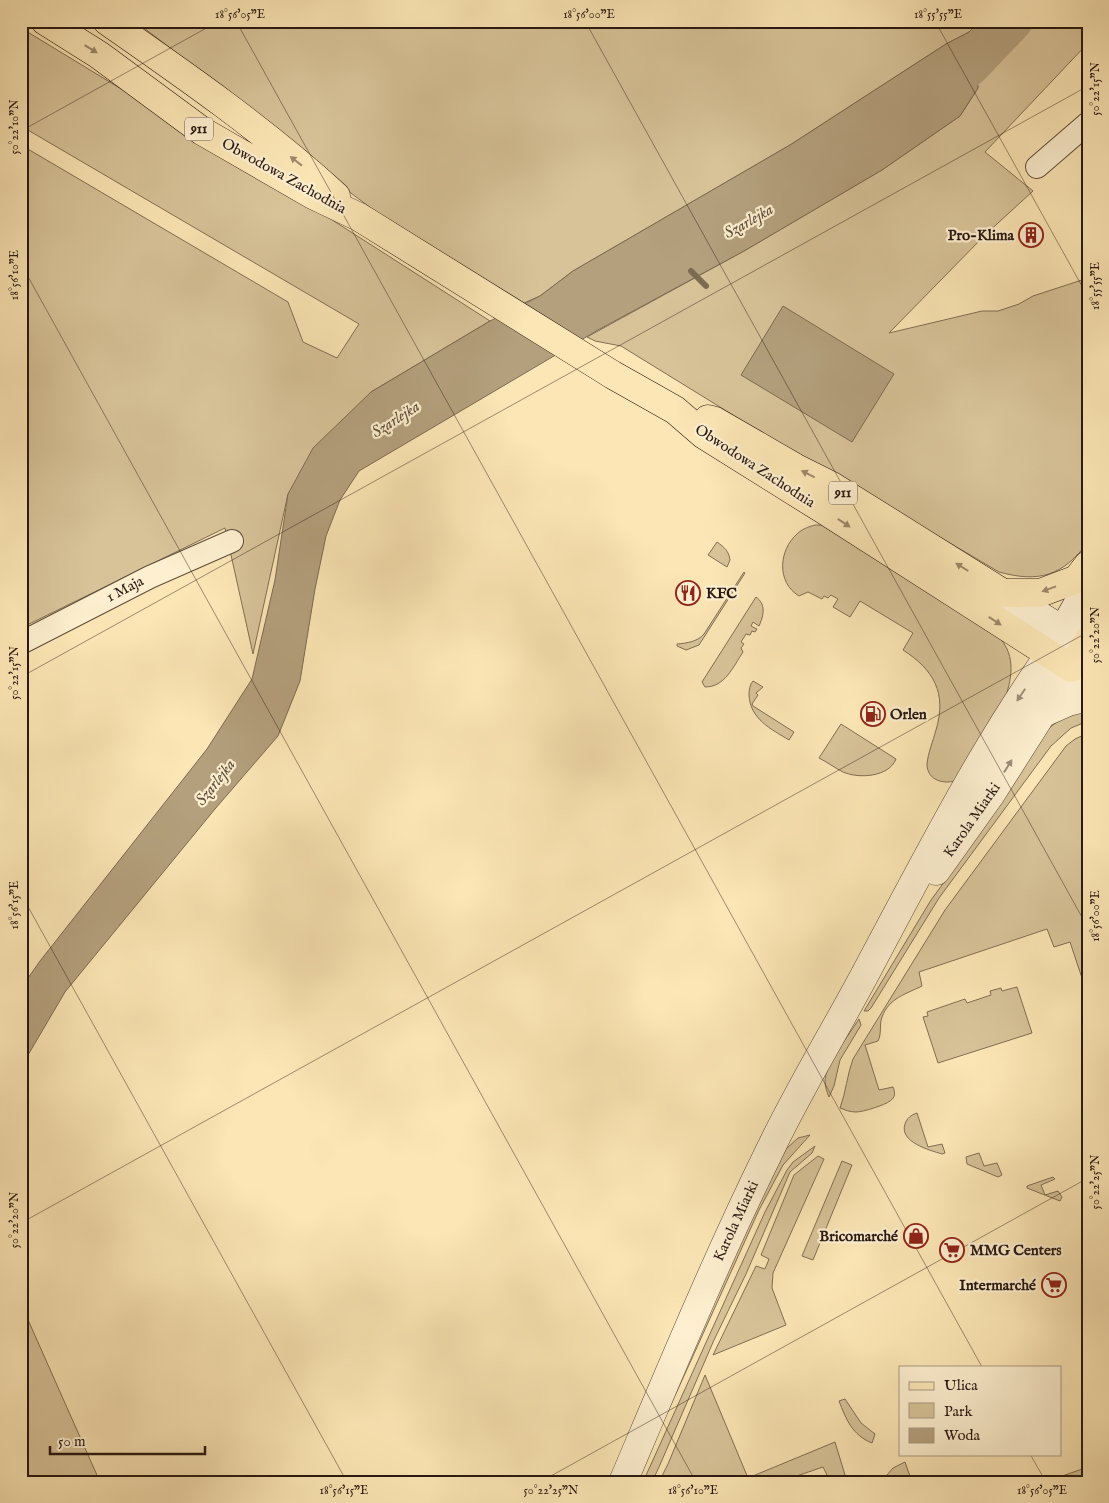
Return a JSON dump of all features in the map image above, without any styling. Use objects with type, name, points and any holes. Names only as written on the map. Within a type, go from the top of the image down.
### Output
[{"type":"main road","name":"Obwodowa Zachodnia","points":[[45,21],[99,54],[202,131],[313,195],[359,217]]},
{"type":"main road","name":"Obwodowa Zachodnia","points":[[107,21],[218,99],[308,170],[359,217]]},
{"type":"main road","name":"911","points":[[359,217],[612,375],[675,410]]},
{"type":"main road","name":"Obwodowa Zachodnia","points":[[675,410],[715,421],[798,469],[832,486],[1003,593]]},
{"type":"main road","name":"Obwodowa Zachodnia","points":[[675,410],[704,435],[1069,667]]},
{"type":"main road","points":[[1003,593],[1040,593],[1077,579],[1088,566]]},
{"type":"main road","points":[[1069,667],[1081,641]]},
{"type":"street","points":[[1037,167],[1088,123]]},
{"type":"street","name":"1 Maja","points":[[21,643],[150,577],[232,541]]},
{"type":"street","points":[[1081,641],[1088,586]]},
{"type":"street","name":"Obwodowa Zachodnia","points":[[1003,593],[1081,641]]},
{"type":"street","name":"Karola Miarki","points":[[868,968],[991,794],[1042,714],[1069,667]]},
{"type":"street","name":"Karola Miarki","points":[[623,1482],[726,1241],[791,1108],[950,813],[1018,699],[1069,667]]},
{"type":"street","points":[[1042,714],[1068,702],[1088,697]]},
{"type":"green space","points":[[138,21],[980,21],[969,32],[946,44],[790,145],[573,271],[540,296],[524,303],[387,220],[328,176],[267,122],[140,25]]},
{"type":"green space","points":[[1020,21],[1088,21],[1088,43],[985,152],[1033,191],[986,234],[889,333],[982,311],[998,311],[1019,304],[1033,296],[1088,278],[1088,542],[1079,554],[1059,569],[1049,574],[1026,577],[999,572],[741,420],[621,346],[595,341],[587,337],[744,251],[882,170],[960,116],[978,88],[975,49],[1002,38]]},
{"type":"green space","points":[[21,28],[248,166],[490,321],[371,392],[288,494],[253,654],[225,528],[21,628],[21,145],[288,302],[303,342],[337,358],[359,324],[21,126]]},
{"type":"green space","points":[[815,525],[826,525],[990,627],[1007,649],[1011,664],[1010,681],[1005,699],[997,717],[958,780],[942,782],[933,778],[928,770],[929,751],[939,717],[939,694],[930,674],[903,650],[913,633],[860,601],[850,617],[833,607],[838,599],[831,595],[828,598],[824,596],[822,599],[808,592],[799,596],[786,583],[783,566],[786,548],[799,532]]},
{"type":"green space","points":[[717,542],[729,554],[730,560],[727,567],[708,555]]},
{"type":"green space","points":[[744,572],[699,645],[686,650],[677,646],[677,644],[695,640],[704,634]]},
{"type":"green space","points":[[756,597],[763,606],[759,626],[753,622],[751,626],[757,629],[755,632],[752,631],[750,635],[746,634],[741,642],[744,644],[741,648],[743,652],[728,675],[718,684],[705,687],[702,682]]},
{"type":"green space","points":[[753,681],[763,687],[756,693],[758,695],[752,704],[753,706],[794,732],[789,740],[775,732],[757,717],[753,711],[749,695]]},
{"type":"green space","points":[[1088,708],[1088,721],[1071,728],[1051,746],[939,898],[871,1008],[868,1011],[864,1011],[931,900],[975,840],[1043,734],[1058,721]]},
{"type":"green space","points":[[841,724],[896,759],[892,765],[880,773],[865,776],[843,772],[819,758]]},
{"type":"green space","points":[[1088,733],[1088,996],[1070,942],[1054,947],[1047,929],[919,972],[922,986],[899,997],[889,1005],[882,1017],[878,1041],[865,1045],[879,1090],[893,1087],[895,1093],[893,1098],[884,1104],[859,1112],[840,1108],[853,1059],[945,910],[1066,746]]},
{"type":"green space","points":[[1017,987],[1032,1033],[938,1063],[923,1017],[928,1016],[927,1012],[965,999],[967,1003],[991,995],[990,991],[1001,988],[1002,991]]},
{"type":"green space","points":[[859,1019],[861,1025],[840,1060],[834,1086],[829,1097],[825,1081],[829,1067]]},
{"type":"green space","points":[[917,1113],[928,1147],[942,1144],[945,1153],[942,1154],[916,1144],[906,1136],[905,1124],[910,1117]]},
{"type":"green space","points":[[810,1135],[783,1165],[759,1210],[636,1482],[729,1263],[786,1149],[798,1138]]},
{"type":"green space","points":[[815,1146],[812,1153],[790,1172],[652,1482],[643,1482],[765,1212],[793,1162]]},
{"type":"green space","points":[[979,1153],[984,1166],[997,1163],[1002,1175],[998,1177],[967,1164],[966,1157]]},
{"type":"green space","points":[[818,1156],[824,1159],[773,1273],[772,1288],[786,1325],[713,1355],[756,1266],[765,1269],[769,1259],[761,1255],[794,1175]]},
{"type":"green space","points":[[842,1161],[852,1165],[813,1260],[802,1256]]},
{"type":"green space","points":[[1053,1177],[1055,1179],[1041,1185],[1045,1195],[1058,1191],[1062,1197],[1060,1201],[1027,1188],[1027,1186]]},
{"type":"green space","points":[[21,1304],[100,1482],[21,1482]]},
{"type":"green space","points":[[705,1375],[748,1478],[835,1442],[845,1475],[830,1481],[823,1467],[779,1482],[659,1482]]},
{"type":"green space","points":[[845,1399],[861,1423],[875,1434],[872,1443],[859,1436],[851,1426],[839,1401]]},
{"type":"green space","points":[[905,1462],[912,1482],[881,1482],[893,1468]]},
{"type":"green space","points":[[1088,1467],[1088,1482],[1045,1482]]},
{"type":"water","points":[[980,21],[1020,21],[1002,38],[975,49],[978,88],[960,116],[882,170],[744,251],[598,330],[359,471],[340,500],[326,536],[300,681],[278,736],[215,809],[65,992],[21,1067],[21,988],[40,961],[207,749],[252,679],[275,580],[288,494],[313,448],[371,392],[490,321],[540,296],[573,271],[790,145],[946,44],[969,32]]},
{"type":"water","points":[[783,306],[894,374],[852,442],[741,375]]},
{"type":"waterway","name":"Szarlejka","points":[[936,95],[971,66],[1014,21]]},
{"type":"waterway","points":[[691,271],[706,286]]},
{"type":"place","name":"Pro-Klima","points":[[1031,235]]},
{"type":"place","name":"KFC","points":[[688,593]]},
{"type":"place","name":"Orlen","points":[[873,714]]},
{"type":"place","name":"Bricomarché","points":[[916,1236]]},
{"type":"place","name":"MMG Centers","points":[[952,1250]]},
{"type":"place","name":"Intermarché","points":[[1054,1285]]}]
